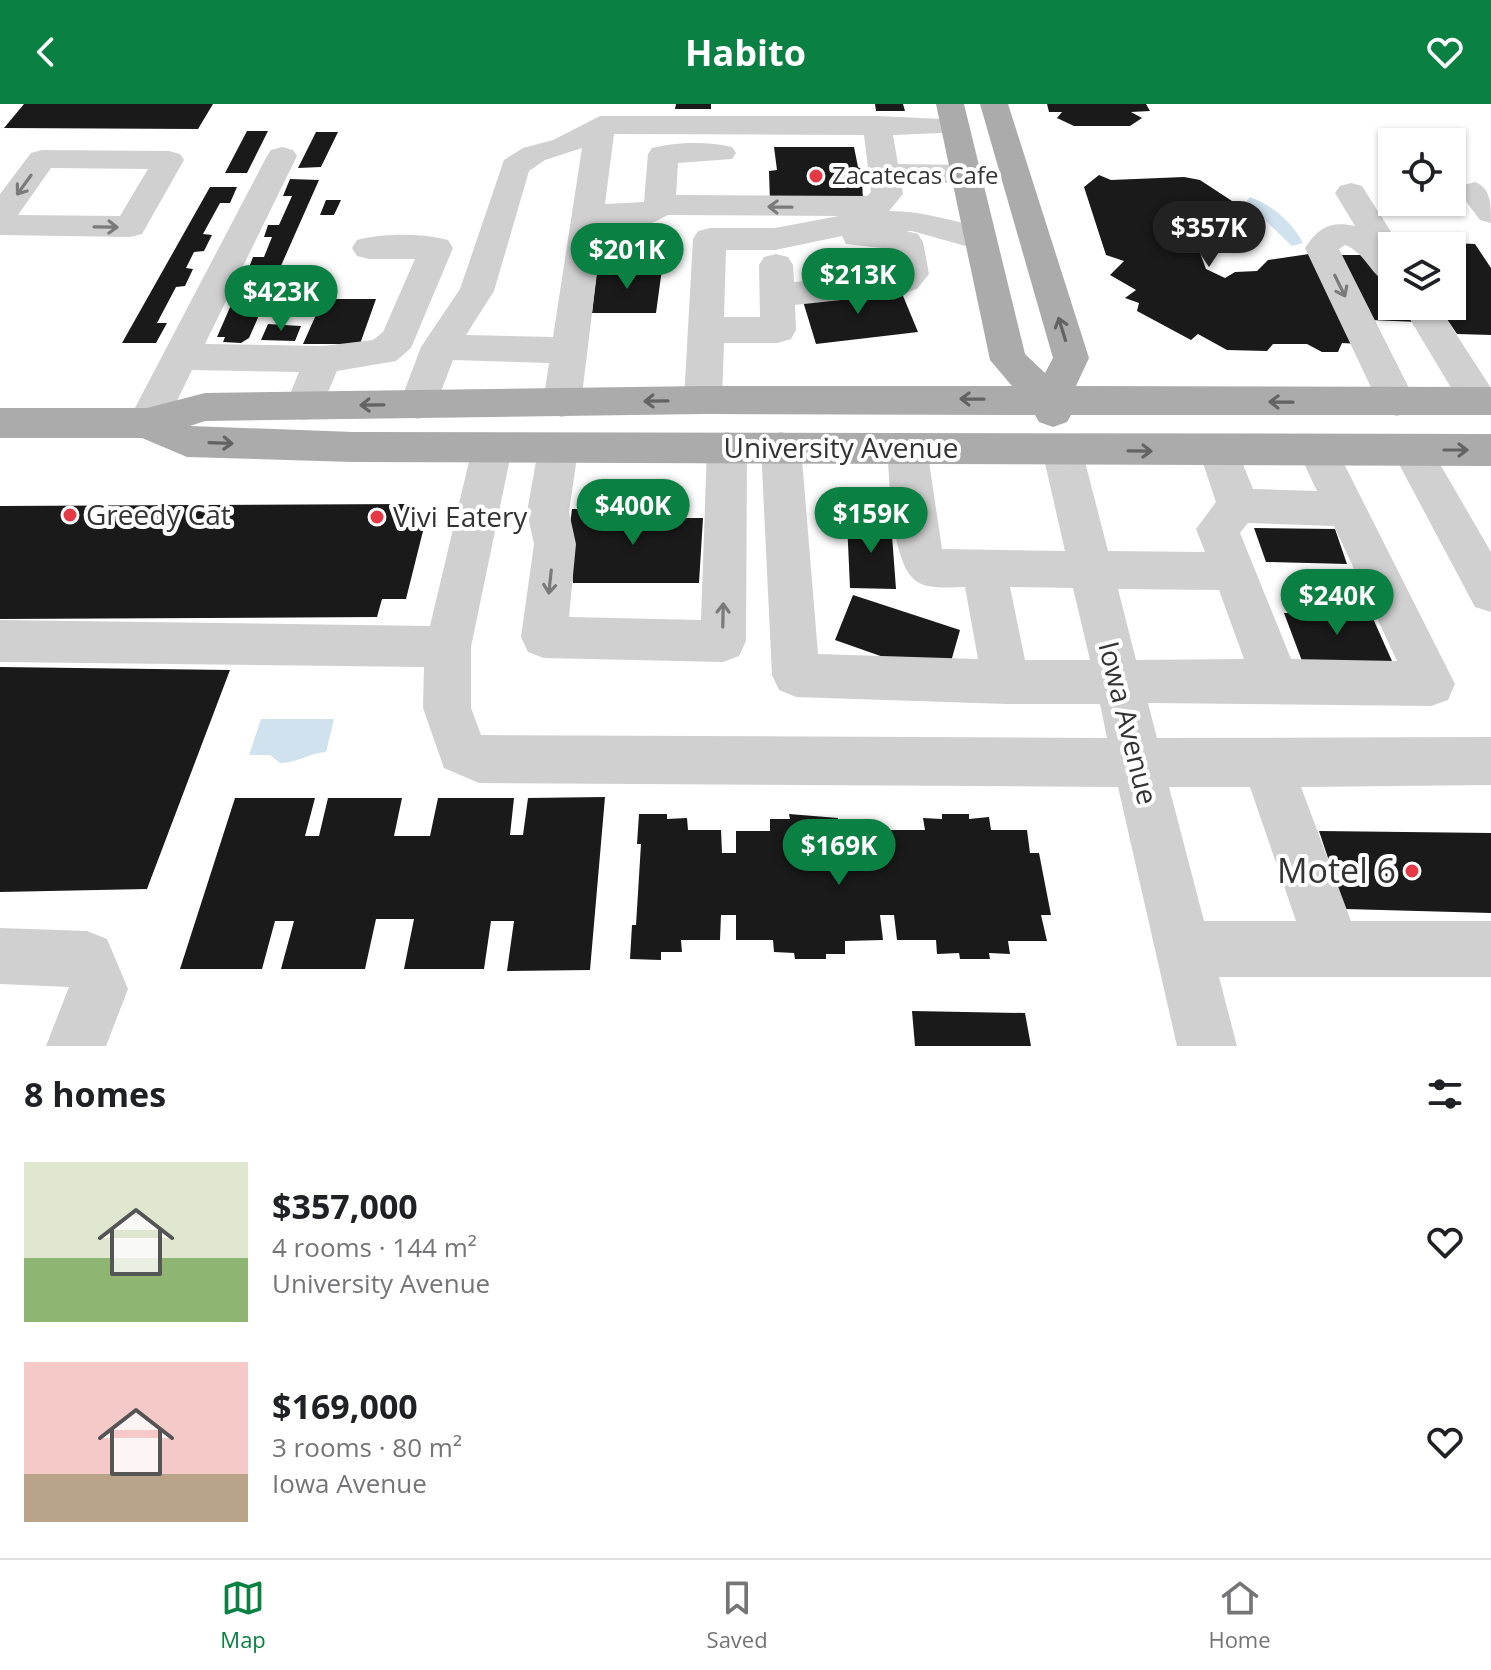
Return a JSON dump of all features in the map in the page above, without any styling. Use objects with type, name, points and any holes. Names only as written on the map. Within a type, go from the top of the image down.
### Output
[{"type":"main road","points":[[953,115],[1008,360],[1050,400],[1071,358],[994,104]]},
{"type":"main road","name":"University Avenue","points":[[0,423],[147,423],[205,407],[703,400],[1480,401]]},
{"type":"main road","name":"Iowa Avenue","points":[[1050,400],[1062,450]]},
{"type":"main road","points":[[353,447],[433,433],[527,426],[548,421],[557,415],[562,403]]},
{"type":"main road","name":"University Avenue","points":[[147,423],[187,442],[353,447],[558,450],[727,447],[1491,450]]},
{"type":"street","points":[[418,405],[439,347],[477,291],[515,167],[534,154],[564,146],[600,125],[877,125],[953,115]]},
{"type":"street","points":[[562,403],[600,125]]},
{"type":"street","points":[[588,214],[652,213],[660,205],[663,154],[764,152],[765,125]]},
{"type":"street","points":[[660,205],[875,206],[887,194],[877,125]]},
{"type":"street","points":[[147,423],[282,156]]},
{"type":"street","points":[[0,217],[42,159],[169,160],[130,227],[0,225]]},
{"type":"street","points":[[60,226],[104,160]]},
{"type":"street","points":[[885,173],[966,174]]},
{"type":"street","points":[[1353,211],[1378,242]]},
{"type":"street","points":[[1353,211],[1378,250]]},
{"type":"street","points":[[1353,211],[1322,248],[1397,402]]},
{"type":"street","points":[[703,400],[710,239],[775,239],[864,221],[912,221],[980,239]]},
{"type":"street","points":[[775,239],[795,247],[820,246],[853,237],[897,238],[906,242],[913,268],[905,281],[890,284],[777,295]]},
{"type":"street","points":[[707,330],[778,330],[775,239]]},
{"type":"street","points":[[182,357],[323,359],[383,352],[398,339],[436,248],[369,248]]},
{"type":"street","points":[[1422,320],[1480,401]]},
{"type":"street","points":[[1429,320],[1480,401]]},
{"type":"street","points":[[439,347],[568,350]]},
{"type":"street","points":[[304,406],[323,359]]},
{"type":"street","points":[[558,450],[548,512],[555,544],[544,637],[723,641],[727,447]]},
{"type":"street","points":[[781,447],[796,675],[1006,682],[1431,684],[1318,451]]},
{"type":"street","points":[[907,448],[920,553],[931,568],[1234,571]]},
{"type":"street","points":[[492,449],[448,647],[447,708],[462,751],[479,759],[1138,763],[1491,761]]},
{"type":"street","name":"Iowa Avenue","points":[[1062,450],[1207,1046]]},
{"type":"street","points":[[1219,451],[1238,506]]},
{"type":"street","points":[[1412,451],[1476,539],[1491,593]]},
{"type":"street","points":[[1276,681],[1217,529],[1238,506],[1347,509]]},
{"type":"street","points":[[984,568],[1006,682]]},
{"type":"street","points":[[0,641],[256,642],[448,647]]},
{"type":"street","points":[[1267,763],[1334,950]]},
{"type":"street","points":[[1183,949],[1491,949]]},
{"type":"street","points":[[0,956],[87,959],[99,989],[76,1046]]},
{"type":"water","points":[[1250,197],[1281,215],[1303,243],[1292,246],[1246,202]]},
{"type":"water","points":[[261,719],[334,719],[326,752],[280,763],[270,755],[249,755]]},
{"type":"building","points":[[24,104],[213,104],[198,129],[4,128]]},
{"type":"building","points":[[676,104],[711,104],[711,109],[675,109]]},
{"type":"building","points":[[875,104],[903,104],[905,111],[876,111]]},
{"type":"building","points":[[1047,104],[1146,104],[1150,111],[1131,112],[1142,118],[1130,126],[1074,126],[1057,118],[1062,112],[1049,112]]},
{"type":"building","points":[[247,131],[268,131],[247,173],[225,173]]},
{"type":"building","points":[[316,132],[338,132],[321,167],[298,168]]},
{"type":"building","name":"Zacatecas Cafe","points":[[774,147],[854,147],[858,167],[865,172],[862,179],[863,202],[770,203],[769,171],[777,170]]},
{"type":"building","points":[[1099,175],[1111,180],[1184,177],[1200,180],[1232,201],[1241,221],[1261,237],[1240,246],[1205,243],[1199,250],[1206,269],[1225,278],[1235,272],[1257,271],[1268,260],[1309,254],[1360,344],[1342,343],[1338,352],[1322,352],[1307,344],[1273,344],[1267,351],[1227,350],[1198,334],[1191,340],[1137,311],[1139,303],[1125,298],[1136,290],[1110,275],[1124,261],[1106,255],[1084,187]]},
{"type":"building","points":[[290,179],[319,180],[249,338],[241,343],[223,342],[225,337],[217,337],[231,305],[246,305],[258,278],[245,278],[253,257],[264,257],[272,237],[264,237],[268,225],[279,225],[292,196],[283,196]]},
{"type":"building","points":[[210,187],[237,187],[230,203],[220,203],[203,234],[212,235],[204,251],[194,252],[186,268],[193,269],[185,286],[176,287],[157,323],[167,323],[156,343],[122,343]]},
{"type":"building","points":[[326,200],[341,200],[334,215],[320,215]]},
{"type":"building","points":[[1466,244],[1475,244],[1491,268],[1491,335],[1457,334],[1448,320],[1466,320]]},
{"type":"building","points":[[1333,255],[1377,255],[1378,320],[1418,322],[1370,320]]},
{"type":"building","points":[[597,269],[662,269],[656,313],[592,313]]},
{"type":"building","points":[[901,291],[918,332],[816,344],[802,298]]},
{"type":"building","points":[[282,298],[315,298],[310,313],[277,313]]},
{"type":"building","points":[[323,299],[376,299],[360,344],[303,344]]},
{"type":"building","points":[[268,324],[301,326],[295,341],[261,340]]},
{"type":"building","points":[[407,504],[400,527],[424,527],[406,599],[382,599],[377,617],[0,619],[0,506]]},
{"type":"building","points":[[572,509],[661,509],[662,518],[703,518],[699,583],[573,583],[572,571],[564,571]]},
{"type":"building","points":[[847,521],[891,522],[896,589],[850,588]]},
{"type":"building","points":[[1254,528],[1335,529],[1347,564],[1266,562]]},
{"type":"building","points":[[853,595],[960,630],[946,679],[835,640]]},
{"type":"building","points":[[1284,613],[1371,614],[1392,661],[1302,661]]},
{"type":"building","points":[[0,667],[230,670],[147,889],[0,892]]},
{"type":"building","points":[[605,797],[590,970],[507,971],[514,921],[491,921],[484,969],[404,969],[414,919],[376,919],[365,969],[281,969],[294,921],[275,921],[262,969],[180,969],[235,798],[315,798],[305,836],[319,836],[328,798],[402,798],[394,836],[430,836],[438,798],[514,798],[510,835],[523,835],[528,798]]},
{"type":"building","points":[[639,814],[667,814],[667,819],[687,818],[688,830],[721,830],[722,853],[736,853],[736,831],[770,831],[770,819],[790,819],[789,814],[838,818],[839,831],[874,831],[875,853],[890,852],[889,830],[925,830],[923,818],[942,819],[942,814],[969,814],[969,819],[989,817],[991,830],[1027,830],[1030,853],[1039,853],[1051,915],[1041,915],[1047,941],[1008,941],[1010,954],[989,953],[990,959],[960,959],[959,953],[937,954],[936,940],[897,940],[894,915],[880,915],[883,940],[845,941],[845,954],[826,954],[826,959],[795,959],[794,953],[774,952],[773,940],[736,940],[736,915],[721,915],[720,940],[681,940],[682,952],[661,952],[661,960],[630,959],[632,925],[636,925],[641,844],[637,844]]},
{"type":"building","name":"Motel 6","points":[[1319,831],[1491,833],[1491,913],[1345,909]]},
{"type":"building","points":[[912,1011],[1025,1013],[1031,1046],[915,1046]]},
{"type":"place","name":"Zacatecas Cafe","points":[[816,176]]},
{"type":"place","name":"Greedy Cat","points":[[70,515]]},
{"type":"place","name":"Vivi Eatery","points":[[377,517]]},
{"type":"place","name":"Motel 6","points":[[1412,871]]}]
